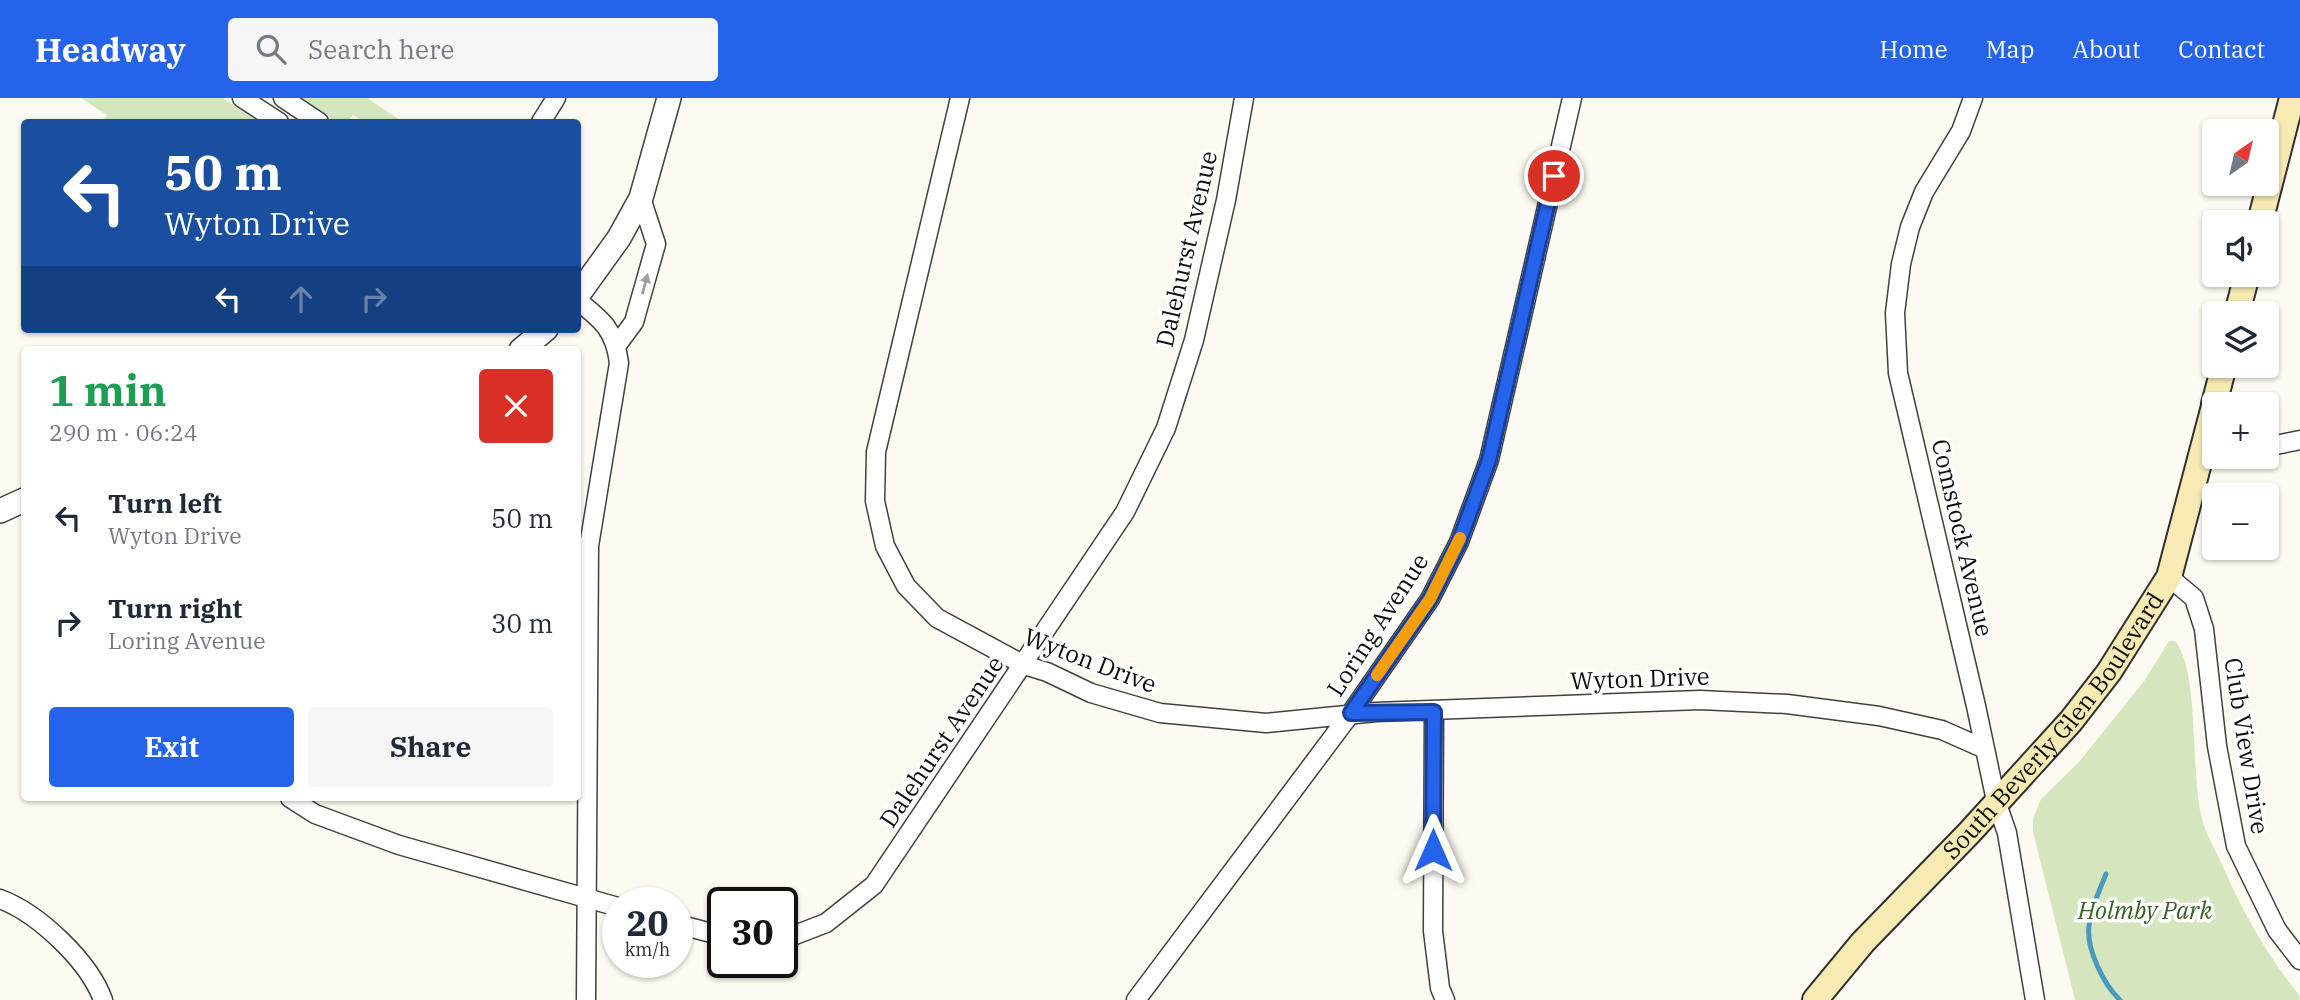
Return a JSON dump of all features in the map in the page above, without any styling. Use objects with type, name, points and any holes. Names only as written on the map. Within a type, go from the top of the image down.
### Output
[{"type":"main road","points":[[2263,210],[2294,100]]},
{"type":"main road","name":"South Beverly Glen Boulevard","points":[[1815,1000],[1863,942],[1969,833],[2071,721],[2109,672],[2169,578],[2203,469]]},
{"type":"street","points":[[242,98],[274,119]]},
{"type":"street","points":[[283,98],[314,119]]},
{"type":"street","points":[[543,119],[555,98]]},
{"type":"street","points":[[581,291],[619,238],[641,198],[669,98]]},
{"type":"street","name":"Wyton Drive","points":[[960,98],[876,452],[876,501],[885,546],[906,586],[937,618],[1024,665],[1091,693],[1160,713],[1266,723],[1351,713],[1700,700],[1787,704],[1879,716],[1942,730],[1985,749]]},
{"type":"street","name":"Dalehurst Avenue","points":[[798,934],[826,923],[874,885],[1125,512],[1166,428],[1194,340],[1226,200],[1244,98]]},
{"type":"street","name":"Loring Avenue","points":[[1136,1000],[1351,713],[1430,599],[1459,542],[1485,472],[1572,98]]},
{"type":"street","name":"Comstock Avenue","points":[[1973,98],[1961,131],[1924,192],[1910,228],[1901,264],[1895,313],[1898,373],[1996,801],[2007,832],[2035,1000]]},
{"type":"street","points":[[617,345],[634,322],[656,244],[641,198]]},
{"type":"street","points":[[581,304],[604,323],[617,345],[619,363],[589,546],[586,1000]]},
{"type":"street","points":[[526,346],[541,333]]},
{"type":"street","points":[[2279,444],[2300,440]]},
{"type":"street","points":[[0,511],[21,501]]},
{"type":"street","name":"Club View Drive","points":[[2169,578],[2194,598],[2204,629],[2217,746],[2236,846],[2277,930],[2300,960]]},
{"type":"street","points":[[1434,712],[1433,931],[1440,988],[1445,1000]]},
{"type":"street","points":[[295,801],[315,814],[399,845],[602,902]]},
{"type":"street","points":[[0,899],[10,902],[46,925],[77,959],[103,1000]]},
{"type":"green space","points":[[81,98],[223,98],[254,119],[104,119],[107,115]]},
{"type":"green space","points":[[300,98],[367,98],[398,119],[359,119],[353,115],[350,119],[332,119]]},
{"type":"green space","name":"Holmby Park","points":[[2169,641],[2175,641],[2183,655],[2188,675],[2198,800],[2205,829],[2255,930],[2300,996],[2300,1000],[2075,1000],[2033,832],[2033,819],[2041,799],[2079,762],[2145,680]]},
{"type":"waterway","points":[[2106,874],[2089,926],[2090,945],[2097,966],[2120,1000]]},
{"type":"slow traffic","points":[[1377,675],[1430,599],[1460,538]]},
{"type":"route","points":[[1433,850],[1434,712],[1351,713],[1430,599],[1459,542],[1489,460],[1554,176]]}]
